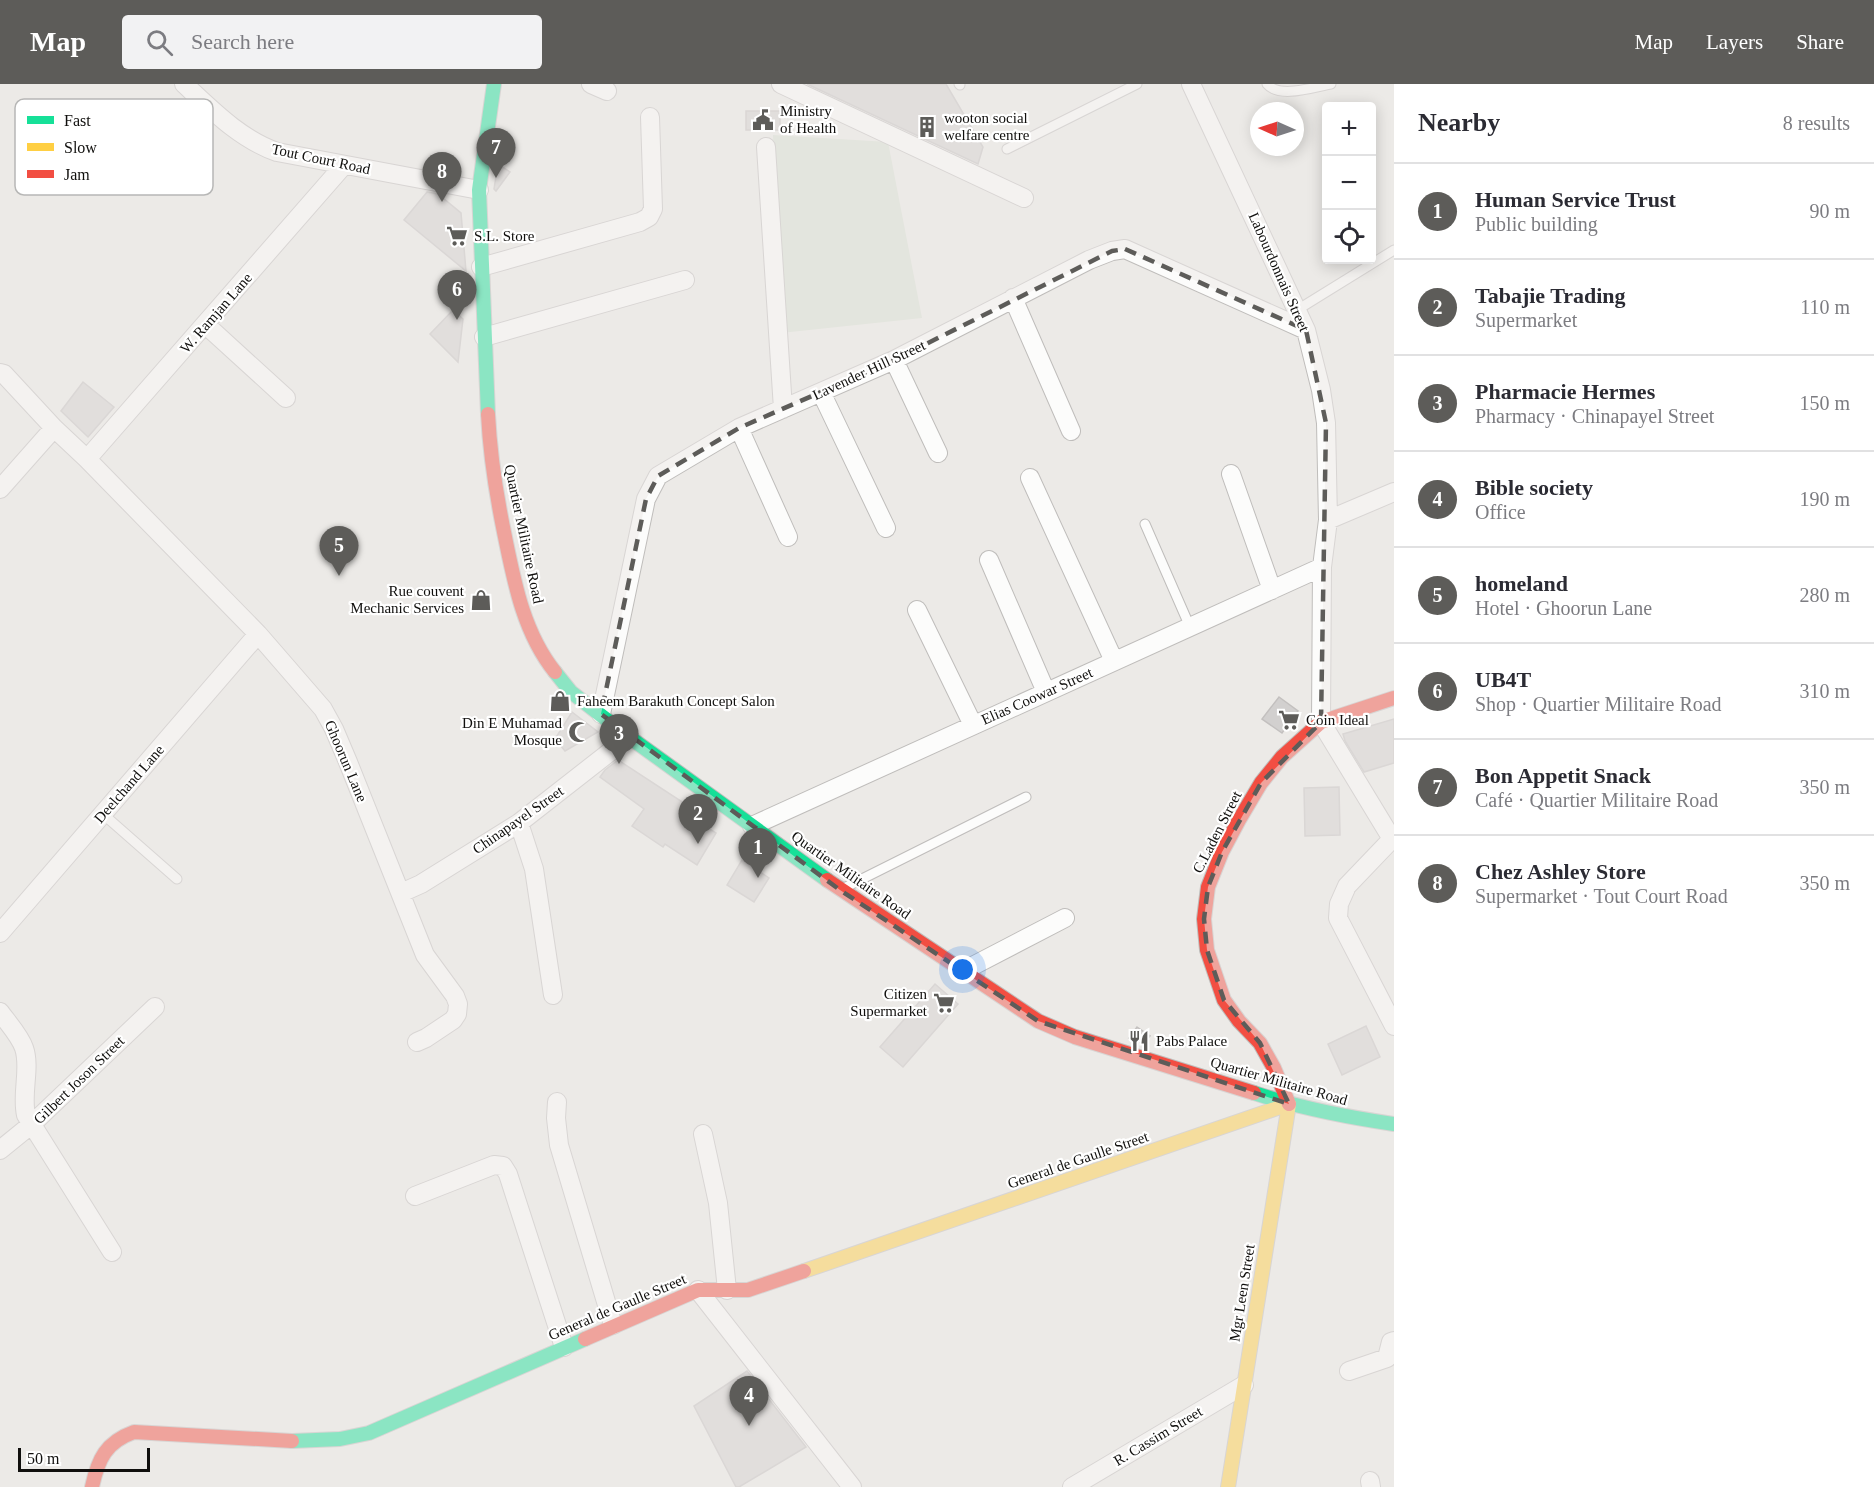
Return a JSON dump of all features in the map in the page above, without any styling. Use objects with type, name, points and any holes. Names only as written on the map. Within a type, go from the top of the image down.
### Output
[{"type":"street","name":"Tout Court Road","points":[[184,84],[200,99]]},
{"type":"street","name":"Quartier Militaire Road","points":[[494,84],[479,190],[489,436],[495,485],[512,572],[531,635],[550,666],[571,692],[840,890],[1038,1021],[1075,1037],[1289,1104],[1345,1117],[1392,1122]]},
{"type":"street","points":[[781,84],[1024,198]]},
{"type":"street","name":"Labourdonnais Street","points":[[1191,84],[1306,330],[1321,390],[1326,423],[1328,520],[1322,567],[1321,722]]},
{"type":"street","name":"Tout Court Road","points":[[213,111],[226,123],[260,146],[277,152],[479,190]]},
{"type":"street","points":[[481,267],[640,222],[649,217],[653,209],[650,117]]},
{"type":"street","points":[[766,147],[783,409]]},
{"type":"street","name":"W. Ramjan Lane","points":[[87,459],[344,165]]},
{"type":"street","name":"Lavender Hill Street","points":[[601,714],[646,499],[658,476],[739,428],[894,360],[1089,260],[1112,251],[1125,249],[1306,330]]},
{"type":"street","points":[[484,337],[685,280]]},
{"type":"street","points":[[1013,298],[1071,431]]},
{"type":"street","points":[[206,325],[286,398]]},
{"type":"street","points":[[894,360],[938,453]]},
{"type":"street","name":"Ghoorun Lane","points":[[0,373],[4,374],[54,428],[258,634],[323,710],[334,729],[425,955],[458,1004],[457,1014],[453,1020],[417,1042]]},
{"type":"street","points":[[821,392],[886,528]]},
{"type":"street","points":[[0,489],[54,428]]},
{"type":"street","points":[[739,428],[788,537]]},
{"type":"street","points":[[1231,474],[1272,590]]},
{"type":"street","points":[[1030,478],[1114,661]]},
{"type":"street","points":[[1328,520],[1394,492]]},
{"type":"street","points":[[989,560],[1046,692]]},
{"type":"street","name":"Elias Coowar Street","points":[[752,826],[1322,567]]},
{"type":"street","points":[[917,610],[973,725]]},
{"type":"street","name":"Deelchand Lane","points":[[0,933],[258,634]]},
{"type":"street","points":[[1394,698],[1321,722],[1393,838],[1347,886],[1339,904],[1338,918],[1394,1026]]},
{"type":"street","name":"C.Laden Street","points":[[1289,1104],[1274,1068],[1260,1043],[1239,1021],[1224,1000],[1207,950],[1204,919],[1208,887],[1218,861],[1239,820],[1261,783],[1282,757],[1321,722]]},
{"type":"street","name":"Chinapayel Street","points":[[401,893],[421,884],[519,823],[630,737]]},
{"type":"street","points":[[519,823],[534,869],[553,995]]},
{"type":"street","points":[[963,971],[1065,918]]},
{"type":"street","name":"Gilbert Joson Street","points":[[0,1150],[33,1124],[155,1006]]},
{"type":"street","points":[[0,1012],[24,1046],[26,1065],[23,1103],[26,1115],[112,1252]]},
{"type":"street","points":[[557,1102],[556,1119],[559,1144],[613,1325]]},
{"type":"street","name":"General de Gaulle Street","points":[[92,1487],[99,1460],[120,1436],[134,1432],[302,1441],[340,1439],[369,1433],[698,1290],[748,1290],[1289,1104]]},
{"type":"street","name":"Mgr Leen Street","points":[[1228,1487],[1289,1104]]},
{"type":"street","points":[[703,1134],[718,1203],[727,1290]]},
{"type":"street","points":[[415,1196],[494,1165],[503,1166],[508,1174],[564,1347]]},
{"type":"street","points":[[698,1290],[852,1487]]},
{"type":"street","points":[[1349,1371],[1387,1358],[1392,1341]]},
{"type":"street","name":"R. Cassim Street","points":[[1072,1487],[1244,1385]]},
{"type":"lane","points":[[1007,149],[1137,84]]},
{"type":"lane","points":[[1267,84],[1271,89],[1288,92],[1331,84]]},
{"type":"lane","points":[[1297,309],[1394,250]]},
{"type":"lane","points":[[1145,524],[1190,627]]},
{"type":"lane","points":[[840,890],[1026,797]]},
{"type":"lane","points":[[103,814],[177,879]]},
{"type":"highlighted area","points":[[1125,249],[1306,330],[1326,423],[1321,722],[1261,783],[1222,852],[1208,887],[1204,919],[1207,950],[1224,1000],[1260,1043],[1289,1104],[1038,1021],[840,890],[601,714],[646,499],[658,476],[739,428],[894,360],[1112,251]]},
{"type":"green space","points":[[773,135],[888,142],[922,318],[781,333]]},
{"type":"building","name":"wooton social welfare centre","points":[[807,84],[946,84],[983,147],[978,164]]},
{"type":"building","name":"Ministry of Health","points":[[746,111],[780,111],[780,130],[746,130]]},
{"type":"building","points":[[498,164],[510,172],[496,191],[494,189]]},
{"type":"building","points":[[427,192],[438,194],[461,213],[466,271],[404,220]]},
{"type":"building","points":[[453,310],[463,319],[458,362],[430,334]]},
{"type":"building","points":[[83,382],[114,407],[88,437],[61,411]]},
{"type":"building","points":[[1279,697],[1298,711],[1282,733],[1262,719]]},
{"type":"building","name":"Din E Muhamad Mosque","points":[[572,712],[598,732],[565,751],[555,739]]},
{"type":"building","points":[[1394,719],[1394,763],[1364,772],[1343,734]]},
{"type":"building","points":[[618,760],[690,807],[686,814],[716,833],[697,865],[665,844],[663,847],[632,826],[644,809],[600,777]]},
{"type":"building","points":[[1339,787],[1340,835],[1305,836],[1304,788]]},
{"type":"building","points":[[742,860],[769,878],[754,902],[727,885]]},
{"type":"building","points":[[935,984],[958,1004],[903,1067],[880,1047]]},
{"type":"building","points":[[1366,1026],[1380,1057],[1342,1075],[1328,1044]]},
{"type":"building","points":[[1137,1027],[1150,1036],[1144,1043],[1129,1038]]},
{"type":"building","points":[[747,1371],[806,1447],[736,1487],[694,1406]]},
{"type":"traffic: fast","points":[[488,414],[479,190],[494,84]]},
{"type":"traffic: fast","points":[[555,672],[571,692],[629,737],[827,880]]},
{"type":"traffic: fast","points":[[1254,1093],[1323,1111],[1394,1124]]},
{"type":"traffic: fast","points":[[292,1441],[340,1439],[369,1433],[585,1339]]},
{"type":"traffic: slow","points":[[804,1271],[1289,1104]]},
{"type":"traffic: slow","points":[[1228,1487],[1289,1104]]},
{"type":"traffic: jam","points":[[488,414],[496,488],[516,587],[527,623],[544,657],[555,672]]},
{"type":"traffic: jam","points":[[1289,1104],[1274,1068],[1260,1043],[1239,1021],[1224,1000],[1207,950],[1204,919],[1208,887],[1222,852],[1239,820],[1261,783],[1282,757],[1321,722],[1394,698]]},
{"type":"traffic: jam","points":[[827,880],[1038,1021],[1075,1037],[1254,1093]]},
{"type":"traffic: jam","points":[[585,1339],[698,1290],[748,1290],[804,1271]]},
{"type":"traffic: jam","points":[[92,1487],[97,1468],[110,1446],[134,1432],[292,1441]]},
{"type":"place","name":"Ministry of Health","points":[[763,120]]},
{"type":"place","name":"wooton social welfare centre","points":[[927,127]]},
{"type":"place","name":"Bon Appetit Snack","points":[[496,178]]},
{"type":"place","name":"Chez Ashley Store","points":[[442,202]]},
{"type":"place","name":"S.L. Store","points":[[457,236]]},
{"type":"place","name":"UB4T","points":[[457,320]]},
{"type":"place","name":"homeland","points":[[339,576]]},
{"type":"place","name":"Rue couvent Mechanic Services","points":[[481,600]]},
{"type":"place","name":"Faheem Barakuth Concept Salon","points":[[560,701]]},
{"type":"place","name":"Coin Ideal","points":[[1289,720]]},
{"type":"place","name":"Din E Muhamad Mosque","points":[[579,732]]},
{"type":"place","name":"Pharmacie Hermes","points":[[619,764]]},
{"type":"place","name":"Tabajie Trading","points":[[698,844]]},
{"type":"place","name":"Human Service Trust","points":[[758,878]]},
{"type":"place","name":"Citizen Supermarket","points":[[944,1003]]},
{"type":"place","name":"Pabs Palace","points":[[1139,1041]]},
{"type":"place","name":"Bible society","points":[[749,1426]]}]
